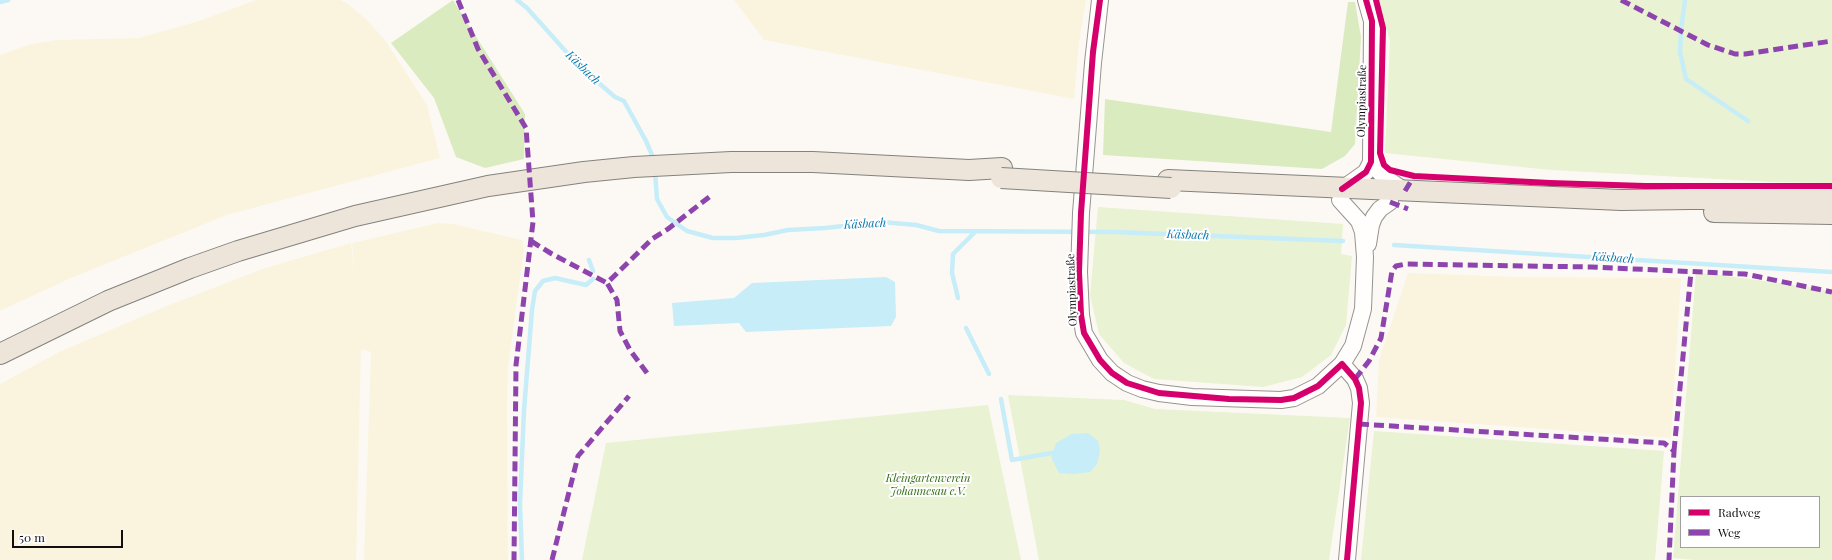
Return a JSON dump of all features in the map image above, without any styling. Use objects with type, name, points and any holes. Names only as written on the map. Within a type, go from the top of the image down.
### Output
[{"type":"main road","points":[[0,354],[108,302],[190,268],[294,233],[362,214],[488,186],[584,172],[641,167],[731,162],[813,162],[969,170],[1170,184],[1398,197],[1832,214]]},
{"type":"main road","points":[[1398,197],[1621,200],[1832,197]]},
{"type":"street","name":"Olympiastraße","points":[[1100,0],[1093,52],[1081,213],[1081,315],[1084,333],[1100,360],[1112,373],[1127,383],[1159,393],[1230,399],[1281,400],[1294,398],[1318,386],[1342,364],[1353,346],[1363,309],[1365,257],[1371,225],[1374,217],[1380,209],[1398,197]]},
{"type":"street","name":"Olympiastraße","points":[[1366,0],[1372,21],[1371,162]]},
{"type":"street","points":[[1341,194],[1366,172],[1371,162],[1398,197]]},
{"type":"street","name":"Olympiastraße","points":[[1341,194],[1359,220],[1365,257]]},
{"type":"street","points":[[1342,364],[1359,388],[1361,403],[1347,560]]},
{"type":"shaded area","points":[[256,0],[341,0],[366,19],[385,40],[427,105],[440,158],[227,215],[71,278],[0,311],[0,55],[31,44],[56,40],[139,38],[199,21]]},
{"type":"shaded area","points":[[734,0],[1086,0],[1079,43],[1074,99],[764,40]]},
{"type":"shaded area","points":[[438,223],[453,224],[522,240],[524,249],[508,367],[508,560],[364,560],[371,352],[361,349],[356,560],[0,560],[0,384],[59,352],[164,307],[265,268],[351,243],[355,278],[352,243]]},
{"type":"shaded area","points":[[1408,273],[1521,277],[1681,278],[1671,438],[1376,417],[1379,360]]},
{"type":"green space","points":[[453,0],[525,114],[524,159],[485,168],[456,157],[434,98],[391,43]]},
{"type":"green space","points":[[1378,0],[1832,0],[1832,183],[1774,182],[1551,170],[1385,153],[1390,41]]},
{"type":"green space","points":[[1348,2],[1355,2],[1361,37],[1355,144],[1345,156],[1322,169],[1103,155],[1105,99],[1331,132]]},
{"type":"green space","points":[[1098,207],[1343,224],[1341,254],[1352,256],[1346,325],[1331,355],[1302,377],[1263,387],[1154,379],[1124,363],[1099,334],[1090,295]]},
{"type":"green space","points":[[1696,272],[1818,288],[1832,292],[1832,560],[1694,560],[1673,558]]},
{"type":"green space","points":[[1008,395],[1124,400],[1155,409],[1350,418],[1329,560],[1039,560]]},
{"type":"green space","name":"Kleingartenverein Johannesau e.V.","points":[[988,405],[1021,560],[582,560],[606,443]]},
{"type":"green space","points":[[1374,431],[1664,451],[1655,560],[1361,560]]},
{"type":"water","points":[[886,277],[895,282],[896,317],[891,326],[746,332],[739,323],[674,326],[672,303],[734,298],[752,283]]},
{"type":"water","points":[[1088,433],[1098,441],[1100,451],[1097,464],[1090,472],[1074,474],[1059,473],[1051,457],[1056,443],[1072,434]]},
{"type":"waterway","name":"Käsbach","points":[[0,2],[8,0]]},
{"type":"waterway","name":"Käsbach","points":[[517,0],[527,8],[578,65],[615,97],[624,101],[646,141],[655,162]]},
{"type":"waterway","points":[[1685,0],[1680,52],[1686,79],[1748,121]]},
{"type":"waterway","name":"Käsbach","points":[[655,171],[657,199],[667,217],[687,231],[713,238],[736,238],[764,235],[788,230],[882,222],[916,225],[939,231],[1114,232],[1343,241]]},
{"type":"waterway","points":[[958,298],[952,273],[953,254],[975,232]]},
{"type":"waterway","name":"Käsbach","points":[[1394,245],[1832,272]]},
{"type":"waterway","points":[[589,260],[593,271]]},
{"type":"waterway","points":[[522,560],[520,504],[524,410],[532,310],[535,291],[543,281],[555,278],[586,285],[593,279]]},
{"type":"waterway","points":[[966,328],[989,374]]},
{"type":"waterway","points":[[1001,399],[1012,460],[1052,453]]},
{"type":"marked path","points":[[458,0],[478,49],[526,128],[533,222],[516,365],[514,560]]},
{"type":"marked path","points":[[1621,0],[1708,45],[1735,54],[1745,54],[1832,41]]},
{"type":"marked path","points":[[1405,191],[1414,176]]},
{"type":"marked path","points":[[647,373],[630,350],[620,331],[617,300],[607,283],[652,239],[668,229],[713,194]]},
{"type":"marked path","points":[[1390,202],[1408,209]]},
{"type":"marked path","points":[[531,241],[552,254],[607,283]]},
{"type":"marked path","points":[[1355,379],[1369,361],[1381,338],[1392,271],[1396,266],[1406,264],[1591,267],[1745,274],[1832,292]]},
{"type":"marked path","points":[[1674,451],[1691,272]]},
{"type":"marked path","points":[[552,560],[578,456],[629,396]]},
{"type":"marked path","points":[[1359,424],[1664,443],[1674,451],[1669,560]]},
{"type":"cycle path","points":[[1100,0],[1093,52],[1081,213],[1079,272],[1081,315],[1084,333],[1100,360],[1112,373],[1127,383],[1159,393],[1229,399],[1281,400],[1294,398],[1318,386],[1342,364],[1355,379],[1359,388],[1361,403],[1347,560]]},
{"type":"cycle path","points":[[1342,189],[1366,172],[1371,162],[1372,21],[1366,0]]},
{"type":"cycle path","points":[[1376,0],[1383,28],[1380,153],[1384,165],[1390,170],[1414,176],[1550,183],[1645,186],[1832,186]]}]
